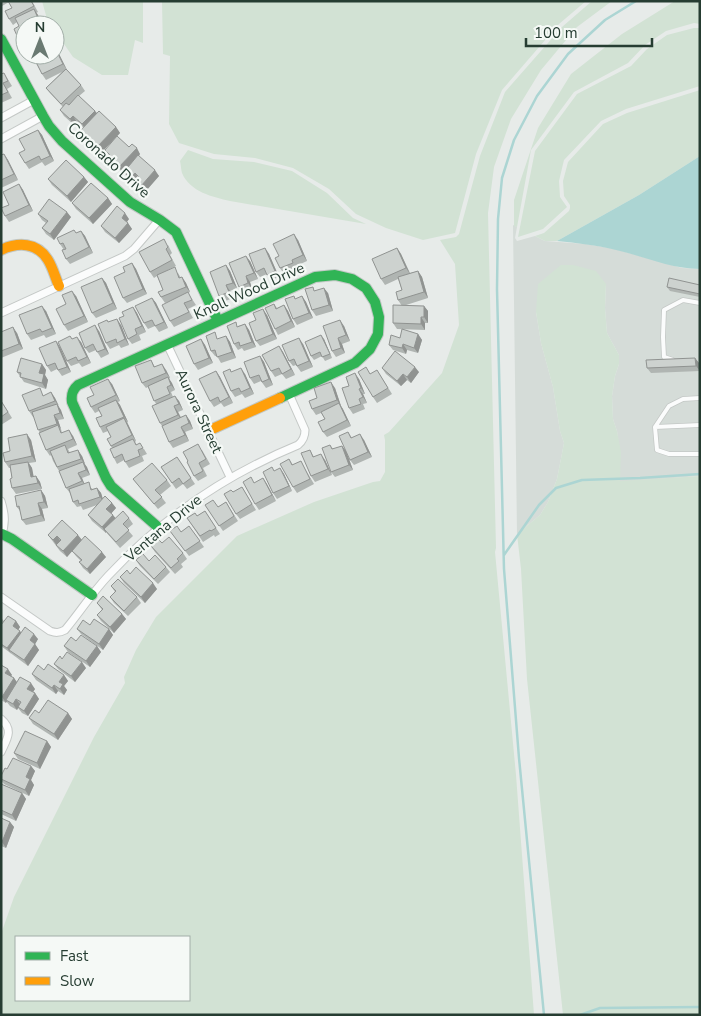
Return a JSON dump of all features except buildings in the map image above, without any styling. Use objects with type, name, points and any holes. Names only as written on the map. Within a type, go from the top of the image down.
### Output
[{"type":"street","name":"Coronado Drive","points":[[1,39],[43,116],[62,140],[136,206],[168,224],[178,235],[218,321]]},
{"type":"street","points":[[1,118],[34,100]]},
{"type":"street","points":[[1,139],[43,116]]},
{"type":"street","points":[[1,313],[125,256],[134,249],[159,220]]},
{"type":"street","points":[[2,248],[19,244],[29,245],[38,249],[48,260],[59,286]]},
{"type":"street","name":"Knoll Wood Drive","points":[[159,528],[116,491],[106,478],[71,398],[73,389],[78,385],[315,277],[330,274],[344,276],[364,286],[373,298],[379,312],[379,327],[378,335],[371,348],[361,359],[208,431]]},
{"type":"street","name":"Aurora Street","points":[[167,344],[230,477]]},
{"type":"street","name":"Ventana Drive","points":[[1,597],[50,631],[56,633],[65,630],[92,595],[129,554],[159,528],[209,490],[230,477],[302,442],[305,430],[289,394]]},
{"type":"street","points":[[1,501],[5,520],[2,535],[12,539],[92,595]]},
{"type":"street","points":[[1,719],[7,724],[9,729],[1,752]]},
{"type":"lane","points":[[682,360],[664,357],[664,310],[683,300],[700,303]]},
{"type":"lane","points":[[700,398],[683,399],[669,406],[655,427],[657,450],[669,454],[700,454]]},
{"type":"lane","points":[[655,427],[700,425]]},
{"type":"shaded area","points":[[513,225],[517,227],[515,238],[517,241],[535,236],[545,241],[586,244],[615,249],[682,268],[700,269],[700,476],[620,482],[618,439],[613,419],[612,396],[619,364],[619,355],[607,333],[606,284],[536,312],[541,343],[553,387],[560,431],[564,443],[557,479],[548,502],[540,515],[517,534]]},
{"type":"green space","points":[[42,1],[143,1],[143,43],[135,40],[128,75],[102,75],[73,57],[65,45],[65,15],[46,15]]},
{"type":"green space","points":[[162,1],[586,1],[559,24],[502,90],[476,154],[455,233],[423,240],[386,228],[356,214],[329,189],[293,168],[255,158],[214,154],[179,143],[169,124],[170,56],[163,54]]},
{"type":"green space","points":[[592,1],[612,1],[577,27],[541,70],[511,119],[494,167],[488,213],[495,552],[516,775],[534,1015],[1,1015],[1,934],[14,897],[94,737],[125,683],[124,677],[136,650],[156,617],[237,536],[314,502],[380,481],[385,472],[384,435],[389,432],[442,373],[459,325],[455,264],[440,240],[456,237],[459,234],[480,156],[505,92],[562,27]]},
{"type":"green space","points":[[675,1],[700,1],[700,24],[694,23],[666,31],[645,45],[628,63],[574,92],[531,150],[517,227],[514,226],[514,200],[538,128],[571,74],[622,34]]},
{"type":"green space","points":[[700,28],[700,86],[626,109],[601,121],[564,160],[559,181],[560,197],[567,207],[543,229],[518,237],[535,151],[577,94],[631,66],[647,49],[667,35]]},
{"type":"green space","points":[[700,90],[700,156],[639,195],[557,241],[545,241],[535,236],[544,233],[569,211],[570,205],[564,196],[563,181],[568,162],[603,124],[627,113]]},
{"type":"green space","points":[[188,150],[213,159],[254,162],[292,171],[327,193],[353,218],[366,224],[230,201],[203,193],[190,185],[182,173],[180,161]]},
{"type":"green space","points":[[561,265],[573,265],[596,271],[606,284],[607,333],[619,355],[619,364],[612,396],[613,419],[621,452],[620,481],[700,476],[700,1015],[563,1015],[527,679],[521,569],[517,534],[540,515],[548,502],[557,479],[564,443],[560,431],[553,387],[541,343],[536,312],[538,284]]},
{"type":"water","points":[[700,156],[700,269],[668,265],[601,247],[557,241],[639,195]]},
{"type":"waterway","points":[[544,1015],[519,758],[504,569],[497,289],[498,219],[502,178],[514,140],[537,96],[568,54],[605,20],[636,1]]},
{"type":"waterway","points":[[504,555],[539,505],[556,488],[582,480],[700,474]]},
{"type":"waterway","points":[[580,1015],[600,1008],[700,1007]]},
{"type":"traffic: fast","points":[[1,39],[43,116],[62,141],[130,202],[176,232],[218,321]]},
{"type":"traffic: fast","points":[[159,528],[111,486],[106,478],[72,402],[72,393],[76,387],[315,277],[335,275],[352,279],[366,288],[375,302],[379,317],[378,334],[370,349],[355,363],[280,398]]},
{"type":"traffic: fast","points":[[2,534],[92,595]]},
{"type":"traffic: slow","points":[[1,250],[20,245],[27,245],[38,250],[44,254],[50,263],[59,286]]},
{"type":"traffic: slow","points":[[208,431],[280,398]]}]
